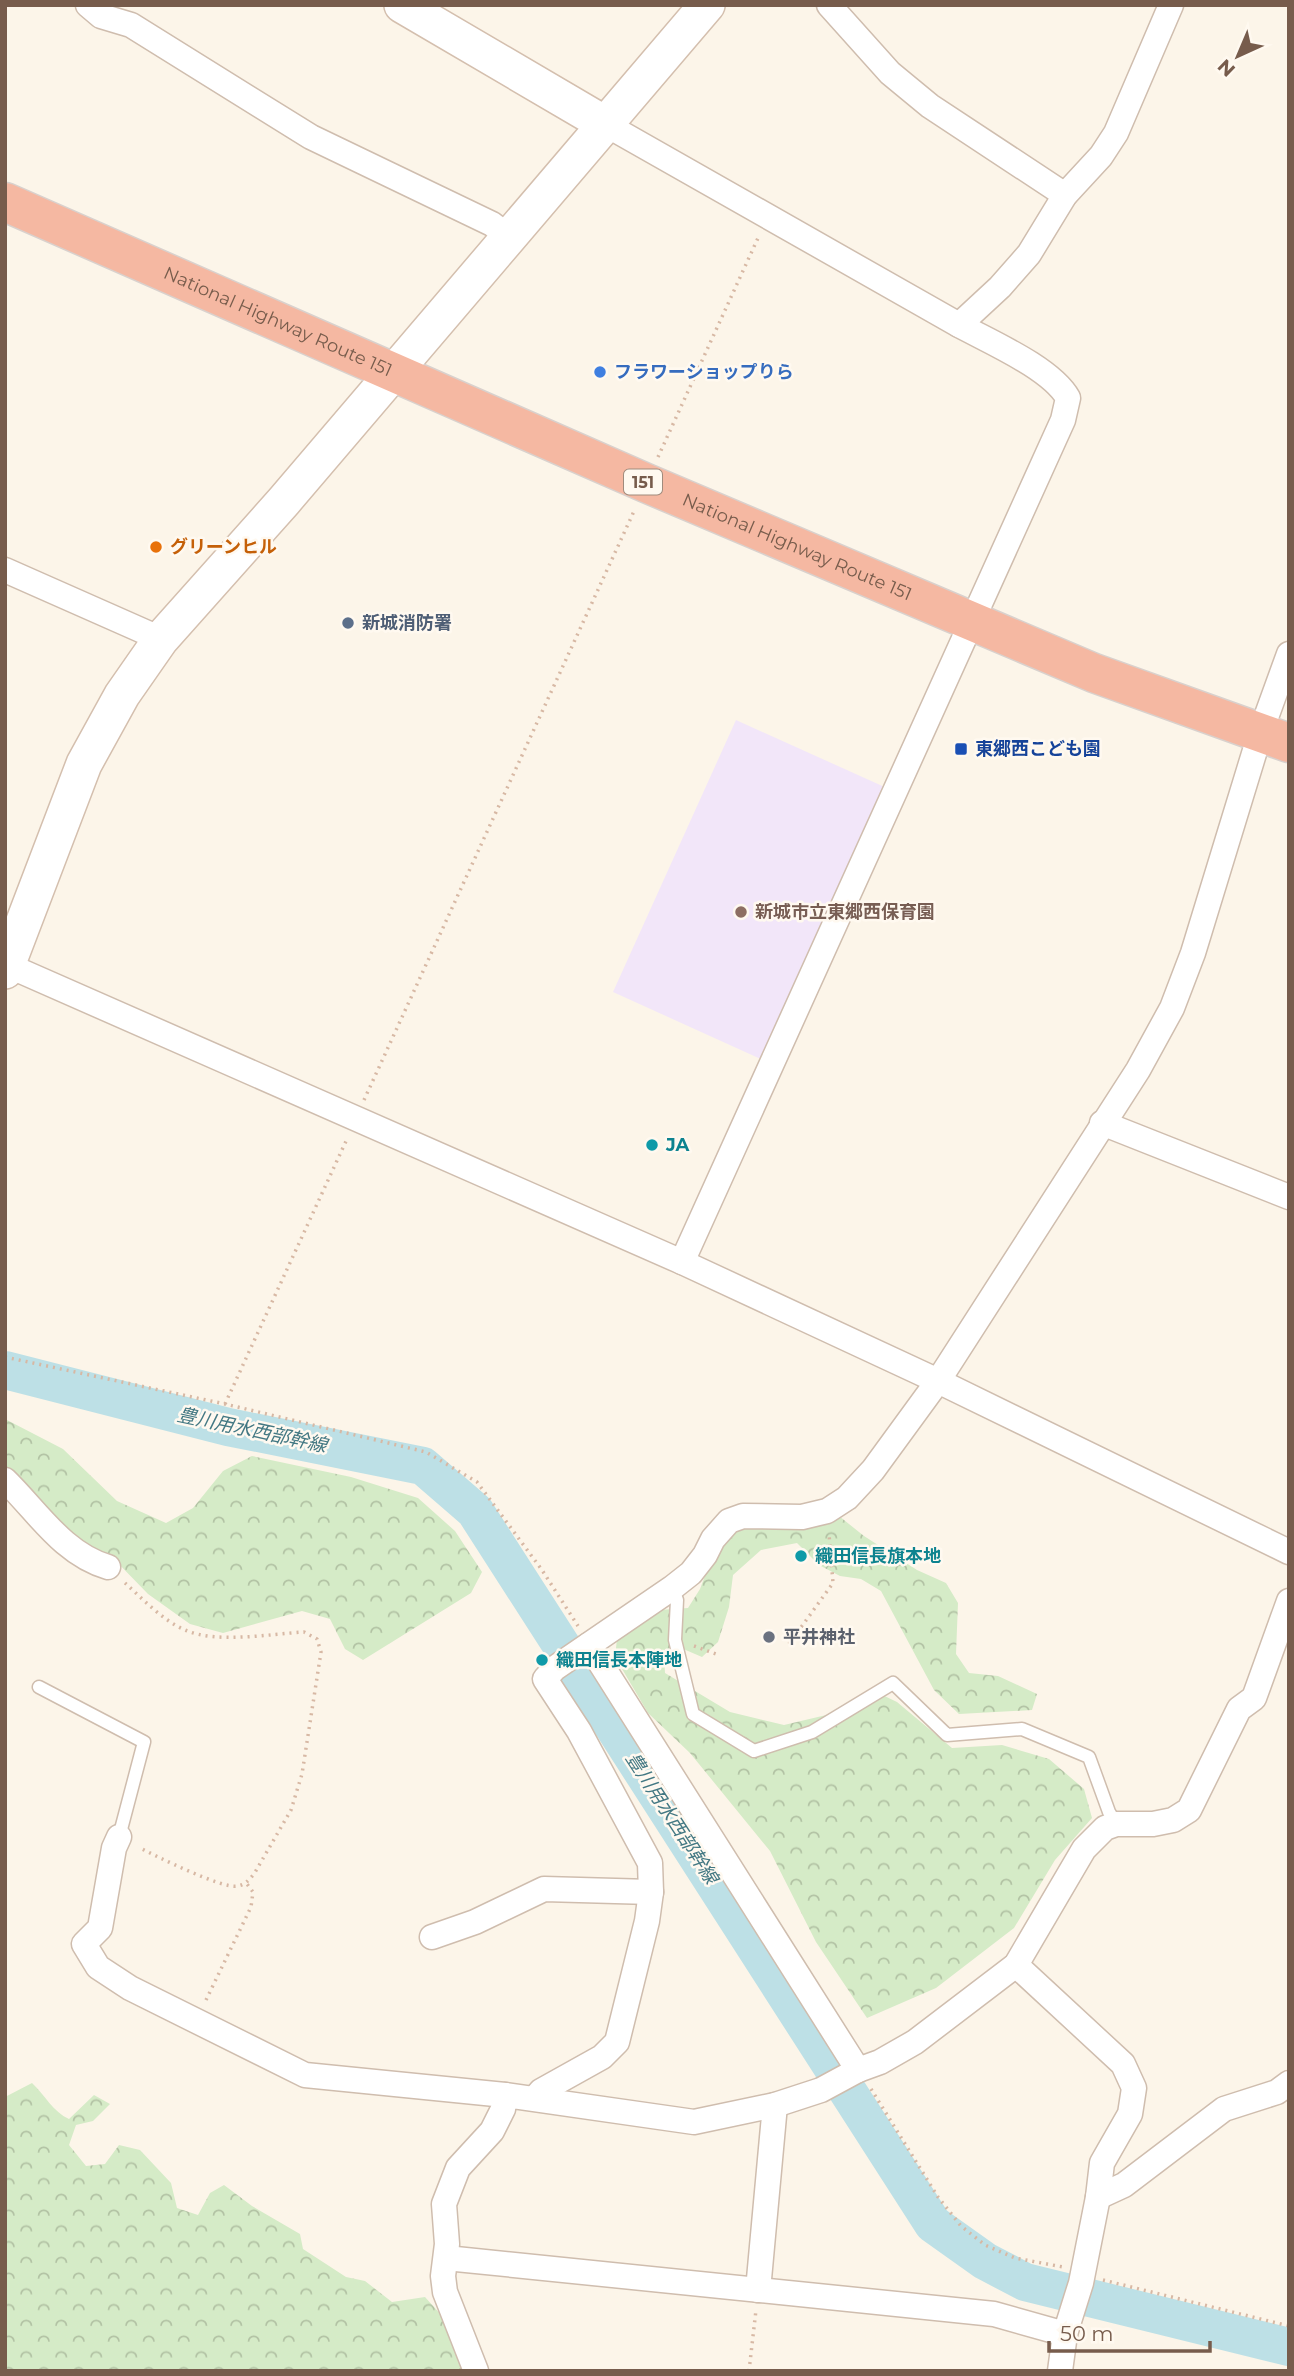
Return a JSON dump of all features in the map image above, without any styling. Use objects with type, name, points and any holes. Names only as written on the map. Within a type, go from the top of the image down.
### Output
[{"type":"highway","name":"National Highway Route 151","points":[[5,202],[646,483],[973,622],[1094,673],[1274,738]]},
{"type":"street","points":[[88,5],[101,16],[131,25],[311,137],[492,223],[509,237]]},
{"type":"street","points":[[401,5],[769,218],[1048,375],[1068,398],[1063,420],[973,622],[681,1262]]},
{"type":"street","points":[[707,5],[284,501],[161,639],[122,695],[84,764],[6,968],[681,1262],[938,1381],[1289,1552]]},
{"type":"street","points":[[829,5],[890,73],[930,106],[1065,195]]},
{"type":"street","points":[[959,325],[1000,287],[1029,254],[1065,195],[1101,156],[1116,134],[1171,5]]},
{"type":"street","points":[[5,570],[161,639]]},
{"type":"street","points":[[535,2098],[541,2091],[602,2057],[617,2042],[647,1921],[651,1892],[650,1863],[579,1731],[545,1679],[555,1668],[691,1573],[713,1539],[729,1521],[743,1516],[802,1517],[827,1511],[847,1498],[873,1471],[938,1381],[1138,1070],[1171,1008],[1274,738],[1289,654]]},
{"type":"street","points":[[1102,1123],[1289,1197]]},
{"type":"street","points":[[5,1480],[62,1541],[93,1563],[108,1567]]},
{"type":"street","points":[[119,1838],[114,1848],[100,1928],[84,1944],[98,1967],[130,1988],[305,2075],[535,2098],[695,2122],[775,2105],[821,2090],[854,2072],[880,2062],[915,2042],[1016,1965],[1084,1849],[1105,1829],[1116,1824],[1153,1824],[1173,1820],[1189,1810],[1239,1709],[1254,1698],[1289,1601]]},
{"type":"street","points":[[585,1647],[854,2072]]},
{"type":"street","points":[[432,1937],[475,1922],[544,1889],[651,1892]]},
{"type":"street","points":[[1016,1965],[1123,2064],[1135,2088],[1130,2114],[1102,2163],[1082,2279],[1060,2371]]},
{"type":"street","points":[[1098,2197],[1124,2185],[1224,2109],[1277,2092],[1289,2084]]},
{"type":"street","points":[[476,2371],[445,2292],[444,2204],[458,2168],[492,2131],[503,2109],[505,2095]]},
{"type":"street","points":[[758,2290],[775,2105]]},
{"type":"street","points":[[446,2258],[994,2314],[1069,2325]]},
{"type":"lane","points":[[672,1588],[677,1600],[675,1640],[693,1714],[754,1751],[812,1732],[893,1683],[947,1735],[1022,1728],[1089,1757],[1116,1824]]},
{"type":"lane","points":[[39,1686],[144,1742],[119,1838]]},
{"type":"path","points":[[225,1404],[769,218]]},
{"type":"path","points":[[5,1357],[225,1404],[426,1452],[477,1482],[542,1570],[585,1647]]},
{"type":"path","points":[[789,1644],[833,1583],[827,1511]]},
{"type":"path","points":[[108,1567],[172,1624],[187,1631],[212,1637],[304,1632],[317,1639],[321,1652],[302,1774],[290,1810],[254,1874],[246,1883],[234,1887],[180,1867],[119,1838]]},
{"type":"path","points":[[196,2021],[251,1907],[253,1892],[246,1883]]},
{"type":"path","points":[[854,2072],[938,2197],[961,2225],[985,2245],[1015,2258],[1063,2267],[1082,2279],[1289,2326]]},
{"type":"path","points":[[749,2371],[758,2290]]},
{"type":"shaded area","name":"新城市立東郷西保育園","points":[[736,720],[889,789],[765,1061],[613,992]]},
{"type":"green space","points":[[5,1419],[63,1449],[117,1501],[166,1523],[193,1508],[223,1471],[252,1456],[351,1477],[418,1498],[455,1531],[482,1572],[471,1593],[363,1660],[345,1649],[330,1619],[302,1611],[223,1633],[190,1624],[148,1594],[113,1558],[87,1553],[5,1470]]},
{"type":"green space","points":[[839,1516],[864,1536],[917,1570],[946,1583],[958,1603],[956,1654],[969,1673],[998,1676],[1037,1694],[1032,1710],[959,1714],[934,1690],[881,1591],[861,1579],[840,1576],[819,1565],[797,1543],[761,1550],[733,1575],[729,1607],[718,1642],[702,1657],[681,1648],[664,1655],[665,1673],[730,1712],[784,1725],[839,1712],[872,1690],[897,1702],[952,1748],[1002,1745],[1049,1759],[1084,1789],[1092,1818],[1055,1860],[1014,1928],[936,1988],[867,2018],[816,1942],[770,1851],[690,1753],[648,1713],[615,1657],[617,1639],[659,1610],[688,1608],[700,1589],[714,1552],[737,1531],[765,1524]]},
{"type":"green space","points":[[32,2083],[54,2108],[69,2119],[94,2095],[110,2104],[93,2121],[76,2125],[69,2145],[86,2166],[105,2164],[119,2145],[140,2150],[171,2183],[177,2208],[198,2215],[210,2193],[224,2185],[252,2206],[300,2234],[303,2249],[346,2277],[365,2281],[392,2302],[425,2297],[443,2317],[469,2371],[5,2371],[5,2097]]},
{"type":"waterway","name":"豊川用水西部幹線","points":[[5,1370],[228,1427],[423,1466],[475,1511],[933,2224],[985,2261],[1025,2282],[1289,2347]]},
{"type":"place","name":"フラワーショップりら","points":[[600,372]]},
{"type":"place","name":"グリーンヒル","points":[[156,547]]},
{"type":"place","name":"新城消防署","points":[[348,623]]},
{"type":"place","name":"東郷西こども園","points":[[961,749]]},
{"type":"place","name":"新城市立東郷西保育園","points":[[741,912]]},
{"type":"place","name":"JA","points":[[652,1145]]},
{"type":"place","name":"織田信長旗本地","points":[[801,1556]]},
{"type":"place","name":"平井神社","points":[[769,1637]]},
{"type":"place","name":"織田信長本陣地","points":[[542,1660]]}]
